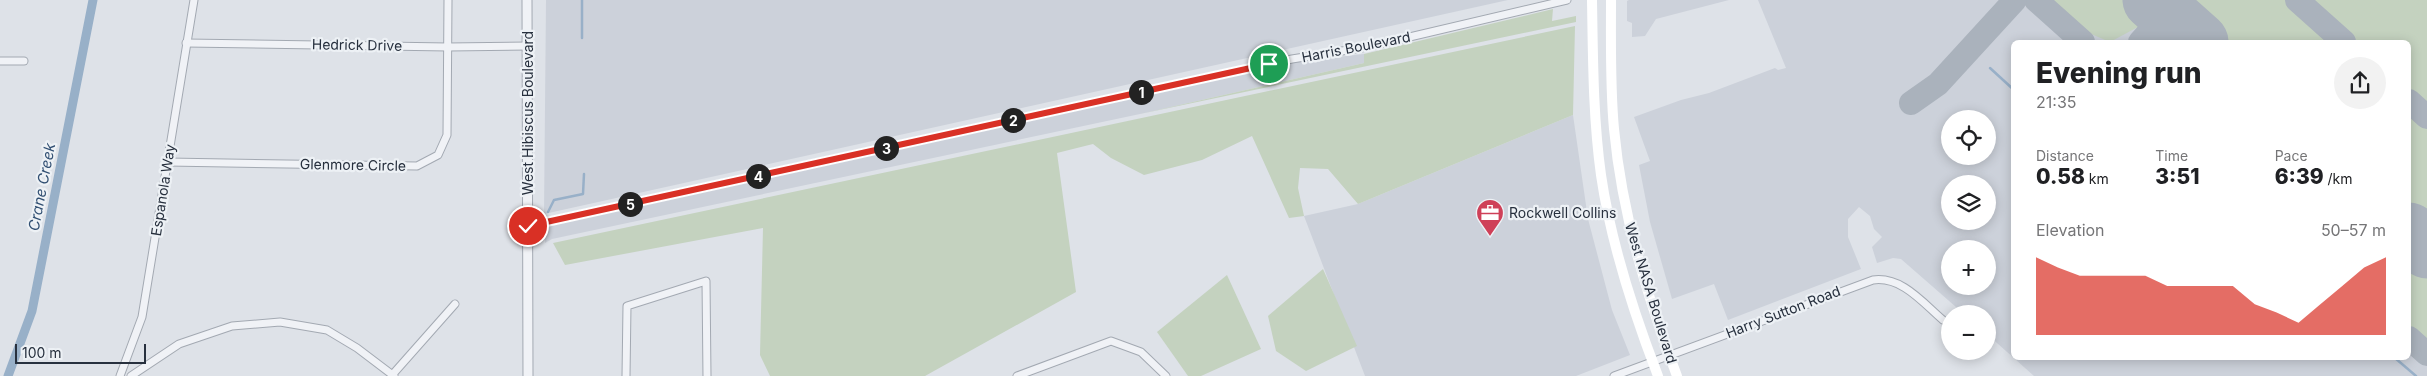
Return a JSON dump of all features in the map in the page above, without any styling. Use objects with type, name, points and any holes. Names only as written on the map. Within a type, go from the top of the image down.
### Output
[{"type":"main road","name":"West NASA Boulevard","points":[[1592,0],[1595,108],[1604,194],[1625,281],[1658,376]]},
{"type":"main road","name":"West NASA Boulevard","points":[[1611,0],[1613,112],[1622,187],[1638,259],[1677,376]]},
{"type":"street","name":"Espanola Way","points":[[120,376],[142,317],[194,0]]},
{"type":"street","name":"Glenmore Circle","points":[[168,162],[417,166],[438,156],[447,135],[448,0]]},
{"type":"street","name":"West Hibiscus Boulevard","points":[[527,0],[528,376]]},
{"type":"street","name":"Harris Boulevard","points":[[528,226],[1292,59],[1367,47],[1567,0]]},
{"type":"street","name":"Hedrick Drive","points":[[186,43],[448,47],[528,46]]},
{"type":"street","points":[[0,61],[24,61]]},
{"type":"street","name":"Harry Sutton Road","points":[[1614,376],[1850,287],[1878,279],[1899,284],[1941,318]]},
{"type":"street","points":[[626,376],[626,306],[706,281],[707,376]]},
{"type":"street","points":[[131,376],[179,344],[232,326],[280,322],[327,330],[393,375],[455,304]]},
{"type":"street","points":[[1017,376],[1111,342],[1141,352],[1166,376]]},
{"type":"shaded area","points":[[546,0],[1508,0],[544,214]]},
{"type":"shaded area","points":[[1729,0],[1656,19],[1645,36],[1632,37],[1632,23],[1627,21],[1627,1]]},
{"type":"shaded area","points":[[1758,0],[2427,0],[2427,376],[2034,376],[2016,360],[2411,360],[2411,40],[2011,40],[2011,356],[1996,342],[1996,305],[1954,305],[1942,295],[1996,295],[1996,240],[1941,240],[1941,294],[1901,259],[1893,258],[1877,263],[1872,247],[1882,237],[1874,229],[1870,216],[1859,207],[1848,219],[1848,237],[1861,269],[1728,320],[1714,284],[1672,299],[1650,222],[1639,165],[1650,161],[1634,117],[1681,100],[1709,93],[1775,68],[1778,70],[1786,68]]},
{"type":"shaded area","points":[[1364,54],[1364,63],[1140,114],[552,239],[545,243],[545,227],[1293,62]]},
{"type":"shaded area","points":[[1573,115],[1588,219],[1612,310],[1630,355],[1576,376],[1365,376],[1304,216],[1358,204]]},
{"type":"green space","points":[[2047,0],[2130,0],[2147,16],[2138,27],[2114,40],[2105,40],[2084,31]]},
{"type":"green space","points":[[2189,0],[2287,0],[2332,40],[2219,40],[2185,9]]},
{"type":"green space","points":[[2302,0],[2427,0],[2427,113],[2411,98],[2411,40],[2347,40]]},
{"type":"green space","points":[[1553,9],[1552,21],[1576,16],[1576,22],[1140,114],[1364,63],[1364,54]]},
{"type":"green space","points":[[1575,26],[1573,115],[1358,204],[1328,169],[1300,168],[1298,188],[1304,216],[1289,218],[1252,136],[1202,160],[1144,175],[1111,158],[1093,144],[1057,153],[1076,292],[925,376],[770,376],[760,355],[763,228],[565,265],[553,243]]},
{"type":"green space","points":[[2411,112],[2427,127],[2427,228],[2411,214]]},
{"type":"green space","points":[[2411,254],[2427,269],[2427,345],[2411,331]]},
{"type":"green space","points":[[1323,269],[1357,346],[1306,371],[1276,351],[1268,316]]},
{"type":"green space","points":[[1227,275],[1261,349],[1201,376],[1188,376],[1157,332]]},
{"type":"waterway","name":"Crane Creek","points":[[8,376],[32,311],[93,0]]},
{"type":"waterway","points":[[582,0],[582,38]]},
{"type":"waterway","points":[[1990,68],[2011,87]]},
{"type":"waterway","points":[[548,212],[554,200],[583,194],[584,174]]},
{"type":"waterway","points":[[2397,360],[2416,376]]},
{"type":"taxiway","points":[[1911,103],[1938,84],[2015,0]]},
{"type":"taxiway","points":[[2036,0],[2081,40]]},
{"type":"taxiway","points":[[2142,40],[2178,0]]},
{"type":"taxiway","points":[[2297,0],[2342,40]]},
{"type":"taxiway","points":[[2411,103],[2427,117]]},
{"type":"taxiway","points":[[2411,340],[2427,354]]},
{"type":"runway","points":[[2152,0],[2197,40]]},
{"type":"runway","points":[[2411,234],[2427,249]]},
{"type":"place","name":"Rockwell Collins","points":[[1490,237]]},
{"type":"route","points":[[528,226],[1269,64]]}]
